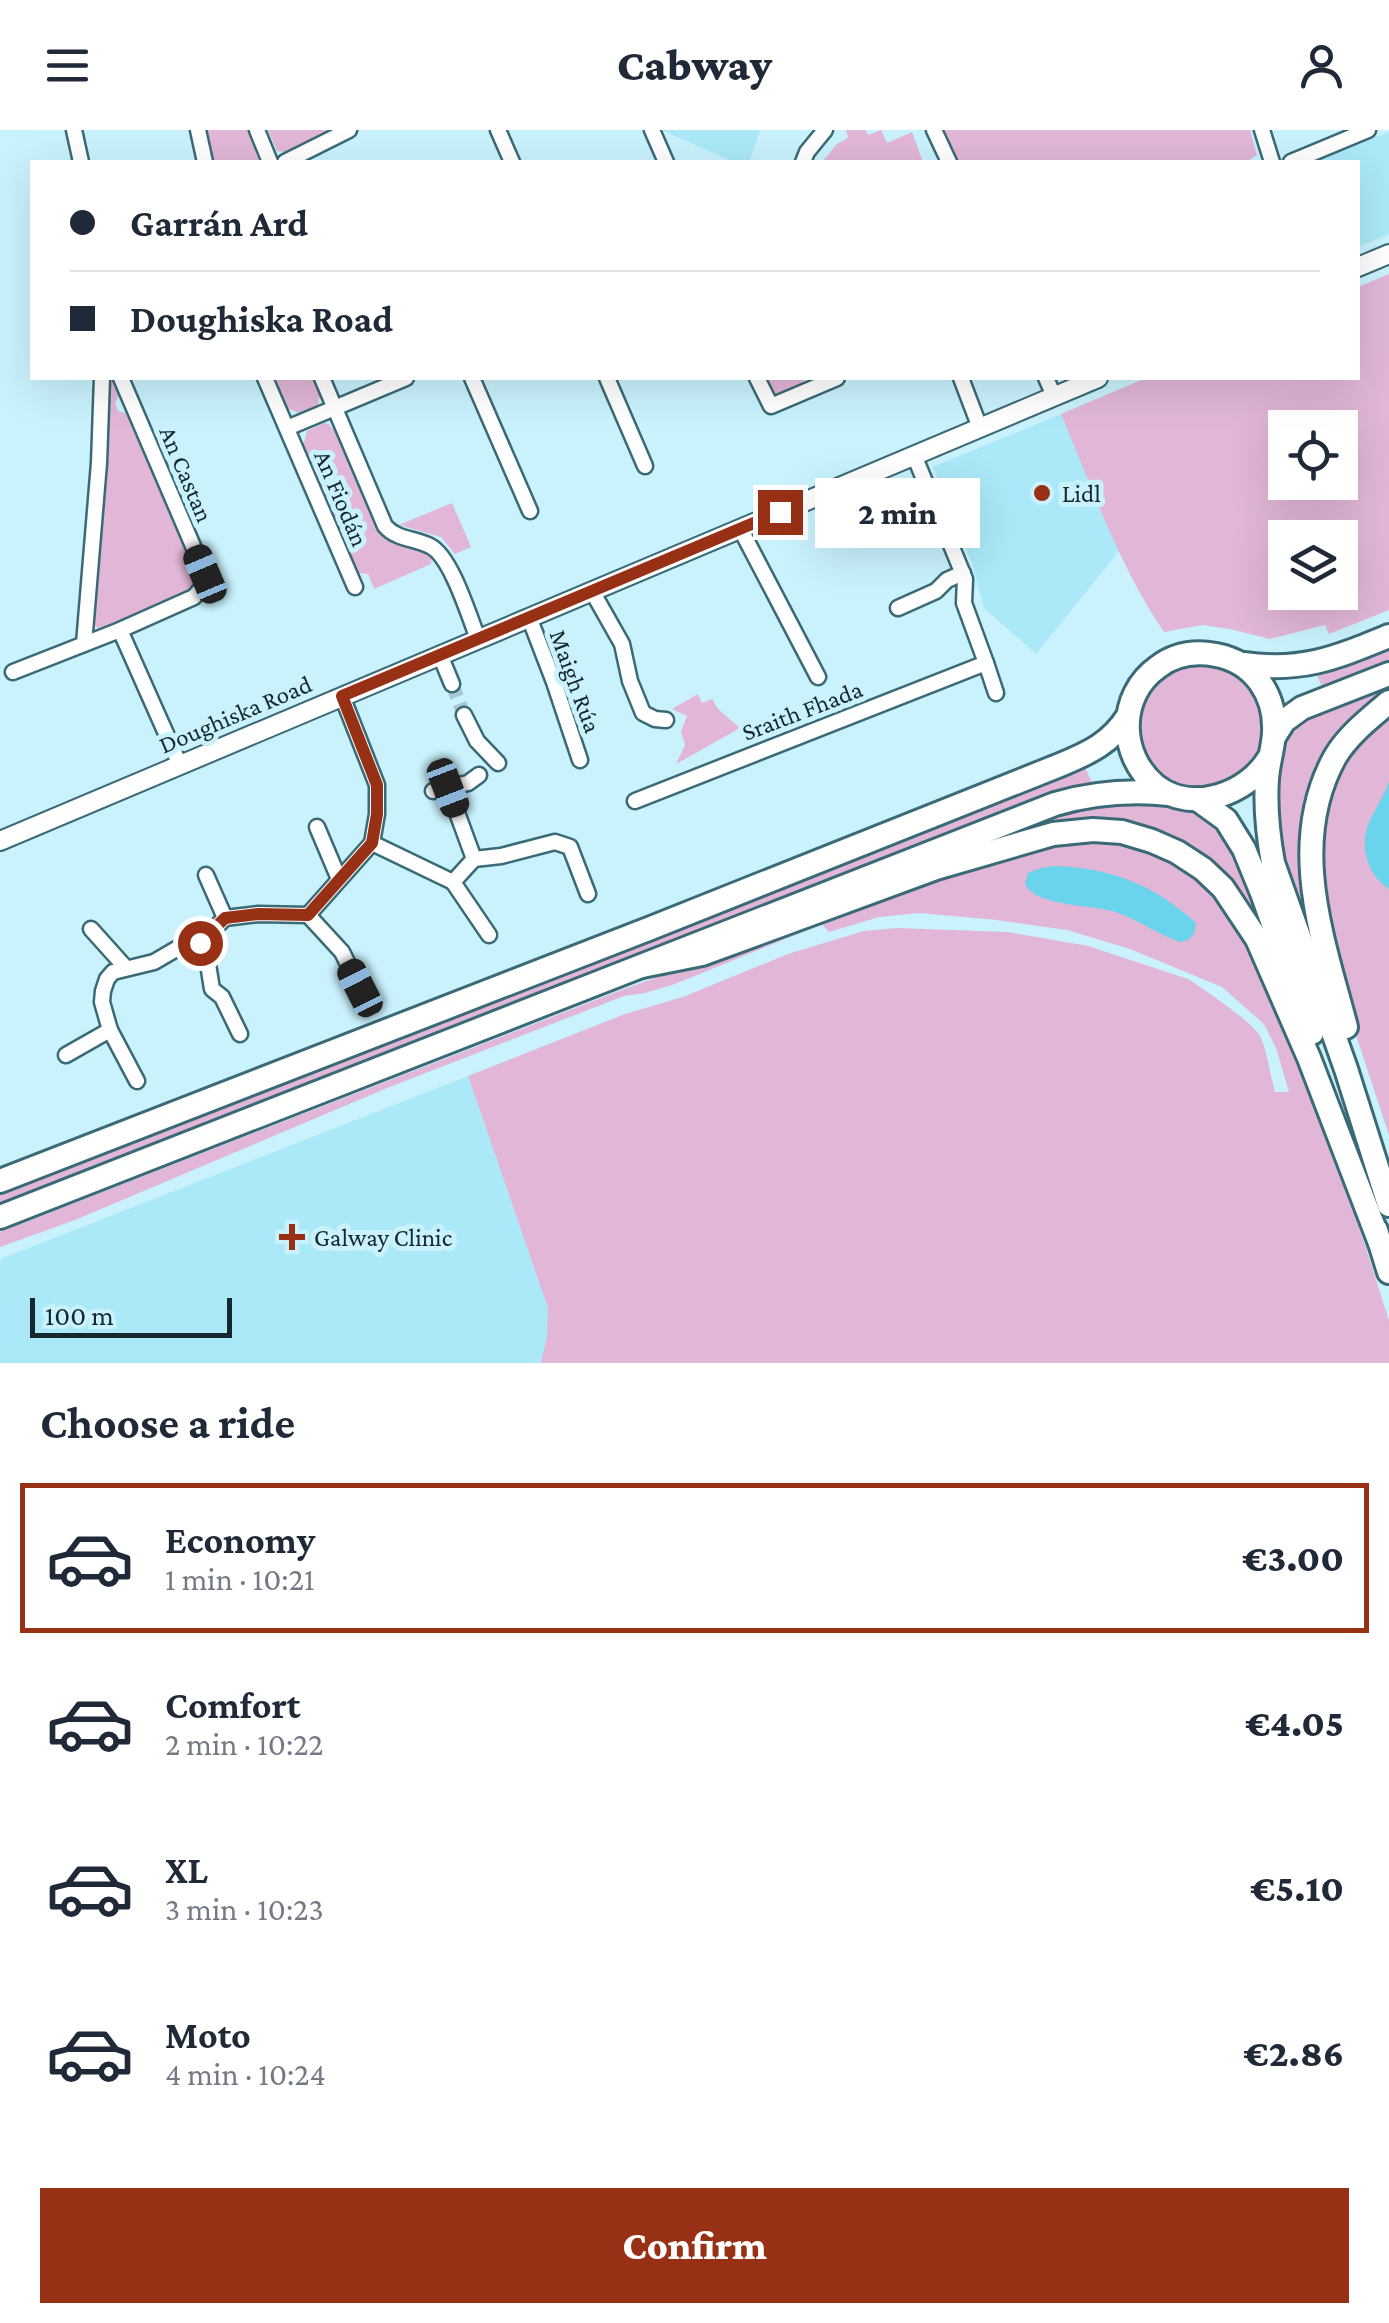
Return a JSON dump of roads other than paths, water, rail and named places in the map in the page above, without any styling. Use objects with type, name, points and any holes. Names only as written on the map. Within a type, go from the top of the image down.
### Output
[{"type":"main road","points":[[0,1181],[1060,765],[1103,745],[1117,732],[1128,716],[1138,687],[1167,660],[1203,653],[1268,668],[1303,666],[1389,636]]},
{"type":"main road","points":[[1243,664],[1266,692],[1274,720],[1266,798],[1273,862],[1389,1205]]},
{"type":"main road","points":[[0,1217],[1073,798],[1114,792],[1213,798],[1238,789],[1264,768],[1284,721],[1302,708],[1389,674]]},
{"type":"main road","points":[[1389,702],[1336,755],[1316,803],[1310,852],[1320,928],[1353,1056],[1389,1166]]},
{"type":"main road","points":[[1128,716],[1129,743],[1140,767],[1156,786],[1169,794]]},
{"type":"main road","points":[[1197,798],[1226,820],[1252,867],[1303,1005],[1389,1272]]},
{"type":"main road","points":[[642,966],[702,954],[936,868],[1053,834],[1122,832],[1152,841],[1203,869],[1223,888],[1257,938],[1309,1058],[1380,1243]]},
{"type":"street","points":[[74,130],[81,160]]},
{"type":"street","points":[[198,130],[206,160]]},
{"type":"street","points":[[258,130],[269,160]]},
{"type":"street","points":[[289,160],[350,130]]},
{"type":"street","points":[[498,130],[511,160]]},
{"type":"street","points":[[652,130],[665,160]]},
{"type":"street","points":[[804,160],[826,130]]},
{"type":"street","points":[[934,130],[948,160]]},
{"type":"street","points":[[1262,130],[1271,160]]},
{"type":"street","points":[[1296,160],[1368,130]]},
{"type":"street","points":[[1360,266],[1389,254]]},
{"type":"street","points":[[84,644],[102,380]]},
{"type":"street","name":"An Castan","points":[[14,672],[194,597],[206,579],[125,404],[121,380]]},
{"type":"street","name":"An Fiodán","points":[[266,380],[355,587]]},
{"type":"street","name":"An Fiodán","points":[[323,380],[386,526],[391,533],[424,543],[440,554],[478,639]]},
{"type":"street","name":"An Fiodán","points":[[287,428],[401,380]]},
{"type":"street","points":[[473,380],[530,512]]},
{"type":"street","points":[[608,380],[645,466]]},
{"type":"street","points":[[758,380],[771,406],[826,380]]},
{"type":"street","points":[[962,380],[980,428]]},
{"type":"street","points":[[1047,380],[1054,396]]},
{"type":"street","name":"Doughiska Road","points":[[0,841],[1093,380]]},
{"type":"street","points":[[914,456],[963,573],[968,617],[996,693]]},
{"type":"street","points":[[740,528],[818,676]]},
{"type":"street","points":[[898,608],[936,591],[947,580],[963,573]]},
{"type":"street","points":[[592,591],[622,644],[643,714],[666,720]]},
{"type":"street","name":"Maigh Rúa","points":[[529,618],[580,760]]},
{"type":"street","points":[[120,630],[180,764]]},
{"type":"street","points":[[440,655],[452,684]]},
{"type":"street","name":"Sraith Fhada","points":[[635,801],[986,663]]},
{"type":"street","points":[[308,915],[372,843],[377,814],[377,785],[342,696]]},
{"type":"street","points":[[464,715],[477,741],[498,763]]},
{"type":"street","points":[[474,858],[440,790],[468,783],[479,775]]},
{"type":"street","points":[[317,827],[339,879]]},
{"type":"street","points":[[453,882],[474,858],[501,856],[555,842],[570,847],[588,894]]},
{"type":"street","points":[[372,843],[453,882],[489,935]]},
{"type":"street","points":[[206,875],[225,918]]},
{"type":"street","points":[[136,1082],[110,1030],[102,1002],[107,979],[114,972],[154,962],[178,948],[200,943],[225,918],[308,915],[342,952],[360,988]]},
{"type":"street","points":[[91,929],[126,968]]},
{"type":"street","points":[[200,943],[212,989],[222,997],[240,1034]]},
{"type":"street","points":[[66,1055],[110,1030]]},
{"type":"tunnel","points":[[452,684],[464,715]]},
{"type":"place","name":"Lidl","points":[[1042,493]]},
{"type":"place","name":"Galway Clinic","points":[[292,1237]]}]
